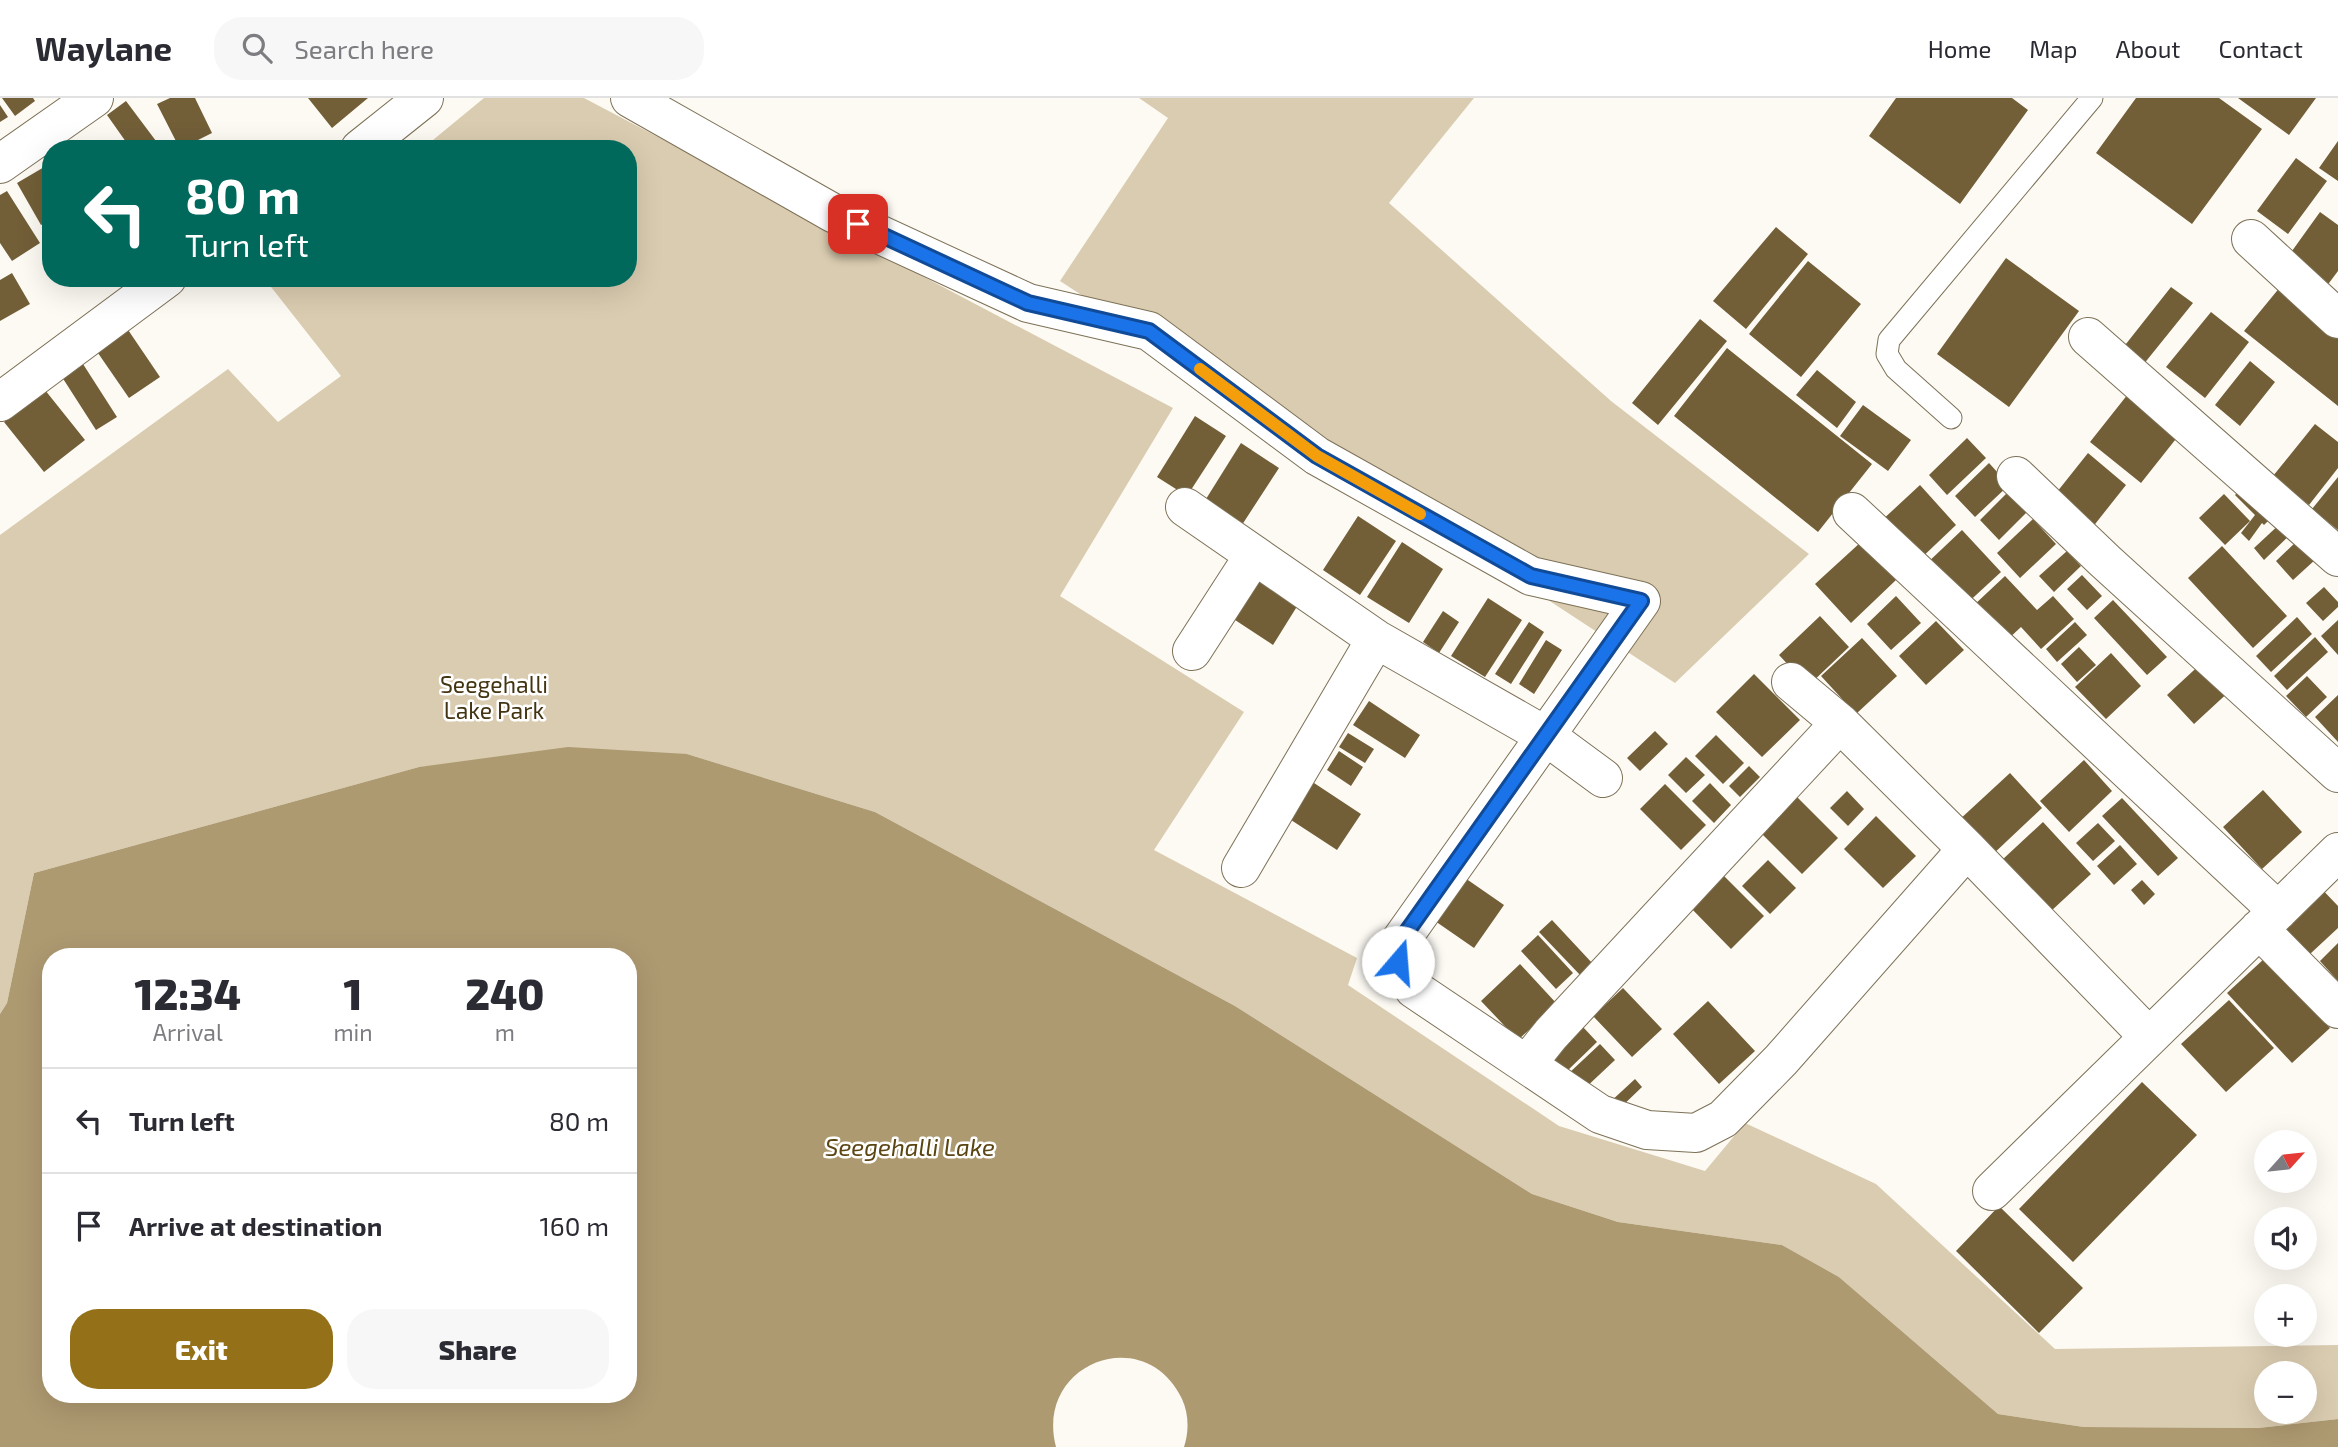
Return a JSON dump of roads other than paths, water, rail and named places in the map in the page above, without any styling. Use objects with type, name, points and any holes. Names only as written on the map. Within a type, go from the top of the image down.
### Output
[{"type":"street","points":[[0,164],[94,98]]},
{"type":"street","points":[[371,140],[424,98]]},
{"type":"street","points":[[630,98],[833,213],[1028,303],[1149,331],[1317,456],[1531,576],[1641,601],[1401,940],[1398,962],[1414,989],[1600,1114],[1647,1130],[1696,1133],[1723,1119],[1781,1060],[1967,849]]},
{"type":"street","points":[[2251,239],[2338,319]]},
{"type":"street","points":[[0,402],[155,287]]},
{"type":"street","points":[[2088,337],[2338,557]]},
{"type":"street","points":[[2016,476],[2338,774]]},
{"type":"street","points":[[1185,507],[1376,639],[1546,736],[1603,778]]},
{"type":"street","points":[[1852,512],[2269,920],[2338,1009]]},
{"type":"street","points":[[1192,651],[1254,555]]},
{"type":"street","points":[[1241,868],[1376,639]]},
{"type":"street","points":[[1791,682],[1840,723],[1967,849],[2149,1037]]},
{"type":"street","points":[[1527,1064],[1560,1024],[1840,723]]},
{"type":"street","points":[[1992,1191],[2338,852]]},
{"type":"lane","points":[[1951,418],[1896,369],[1887,354],[1889,340],[2092,98]]},
{"type":"water","name":"Seegehalli Lake","points":[[568,747],[687,754],[875,812],[1235,1006],[1532,1194],[1618,1222],[1782,1245],[1839,1277],[1998,1414],[2084,1427],[2258,1428],[2317,1424],[2317,1421],[2338,1419],[2338,1447],[1184,1447],[1187,1435],[1186,1411],[1182,1399],[1165,1375],[1144,1362],[1120,1358],[1097,1362],[1076,1374],[1061,1393],[1054,1418],[1056,1447],[0,1447],[0,1014],[7,1003],[34,873],[419,767]]},
{"type":"park label","name":"Seegehalli Lake Park","points":[[494,698]]}]
